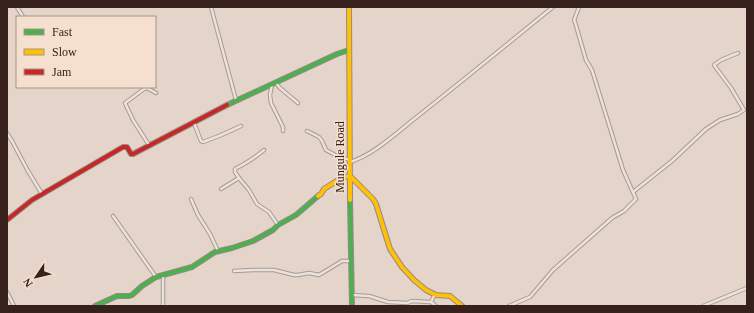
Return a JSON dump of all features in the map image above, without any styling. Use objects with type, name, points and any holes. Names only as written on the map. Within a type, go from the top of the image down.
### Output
[{"type":"street","points":[[17,7],[22,16]]},
{"type":"street","points":[[211,7],[236,100]]},
{"type":"street","name":"Mungule Road","points":[[349,7],[352,306]]},
{"type":"street","points":[[307,131],[319,137],[326,150],[350,161],[357,160],[377,148],[474,72],[553,7]]},
{"type":"street","points":[[509,306],[529,298],[553,270],[612,218],[624,211],[636,198],[623,170],[592,70],[586,60],[574,22],[579,7]]},
{"type":"street","points":[[7,220],[32,200],[123,147],[127,147],[131,154],[133,154],[236,100],[349,50]]},
{"type":"street","points":[[633,192],[672,161],[706,129],[720,120],[738,114],[744,110],[731,88],[714,65],[721,60],[738,53]]},
{"type":"street","points":[[274,83],[298,103]]},
{"type":"street","points":[[274,83],[270,95],[271,103],[283,131]]},
{"type":"street","points":[[149,145],[133,120],[125,103],[147,88],[156,93]]},
{"type":"street","points":[[194,123],[202,142],[220,136],[240,126]]},
{"type":"street","points":[[7,133],[42,194]]},
{"type":"street","points":[[264,150],[259,155],[235,169],[235,172],[249,190],[257,204],[269,212],[278,225]]},
{"type":"street","points":[[95,306],[117,296],[132,295],[156,277],[192,267],[215,252],[253,241],[263,236],[278,225],[296,215],[321,194],[324,189],[343,177],[350,176],[373,199],[376,204],[392,255],[408,274],[428,291],[451,297],[462,306]]},
{"type":"street","points":[[221,190],[239,178]]},
{"type":"street","points":[[191,199],[218,251]]},
{"type":"street","points":[[113,216],[156,277]]},
{"type":"street","points":[[234,271],[274,270],[294,275],[309,273],[319,275],[342,261],[351,260]]},
{"type":"street","points":[[163,275],[163,306]]},
{"type":"street","points":[[703,306],[747,288]]},
{"type":"street","points":[[7,292],[14,306]]},
{"type":"street","points":[[431,302],[435,294]]},
{"type":"street","points":[[352,295],[369,296],[388,302],[431,302],[436,306]]},
{"type":"traffic: fast","points":[[227,105],[337,54],[349,50]]},
{"type":"traffic: fast","points":[[95,306],[117,296],[132,295],[156,277],[192,267],[215,252],[253,241],[296,215],[318,196]]},
{"type":"traffic: fast","points":[[350,200],[352,306]]},
{"type":"traffic: slow","points":[[349,7],[350,200]]},
{"type":"traffic: slow","points":[[318,196],[324,189],[343,177],[350,176],[373,199],[376,204],[390,249],[402,267],[426,290],[436,295],[450,296],[462,306]]},
{"type":"traffic: jam","points":[[7,220],[32,200],[123,147],[127,147],[131,154],[133,154],[227,105]]}]
